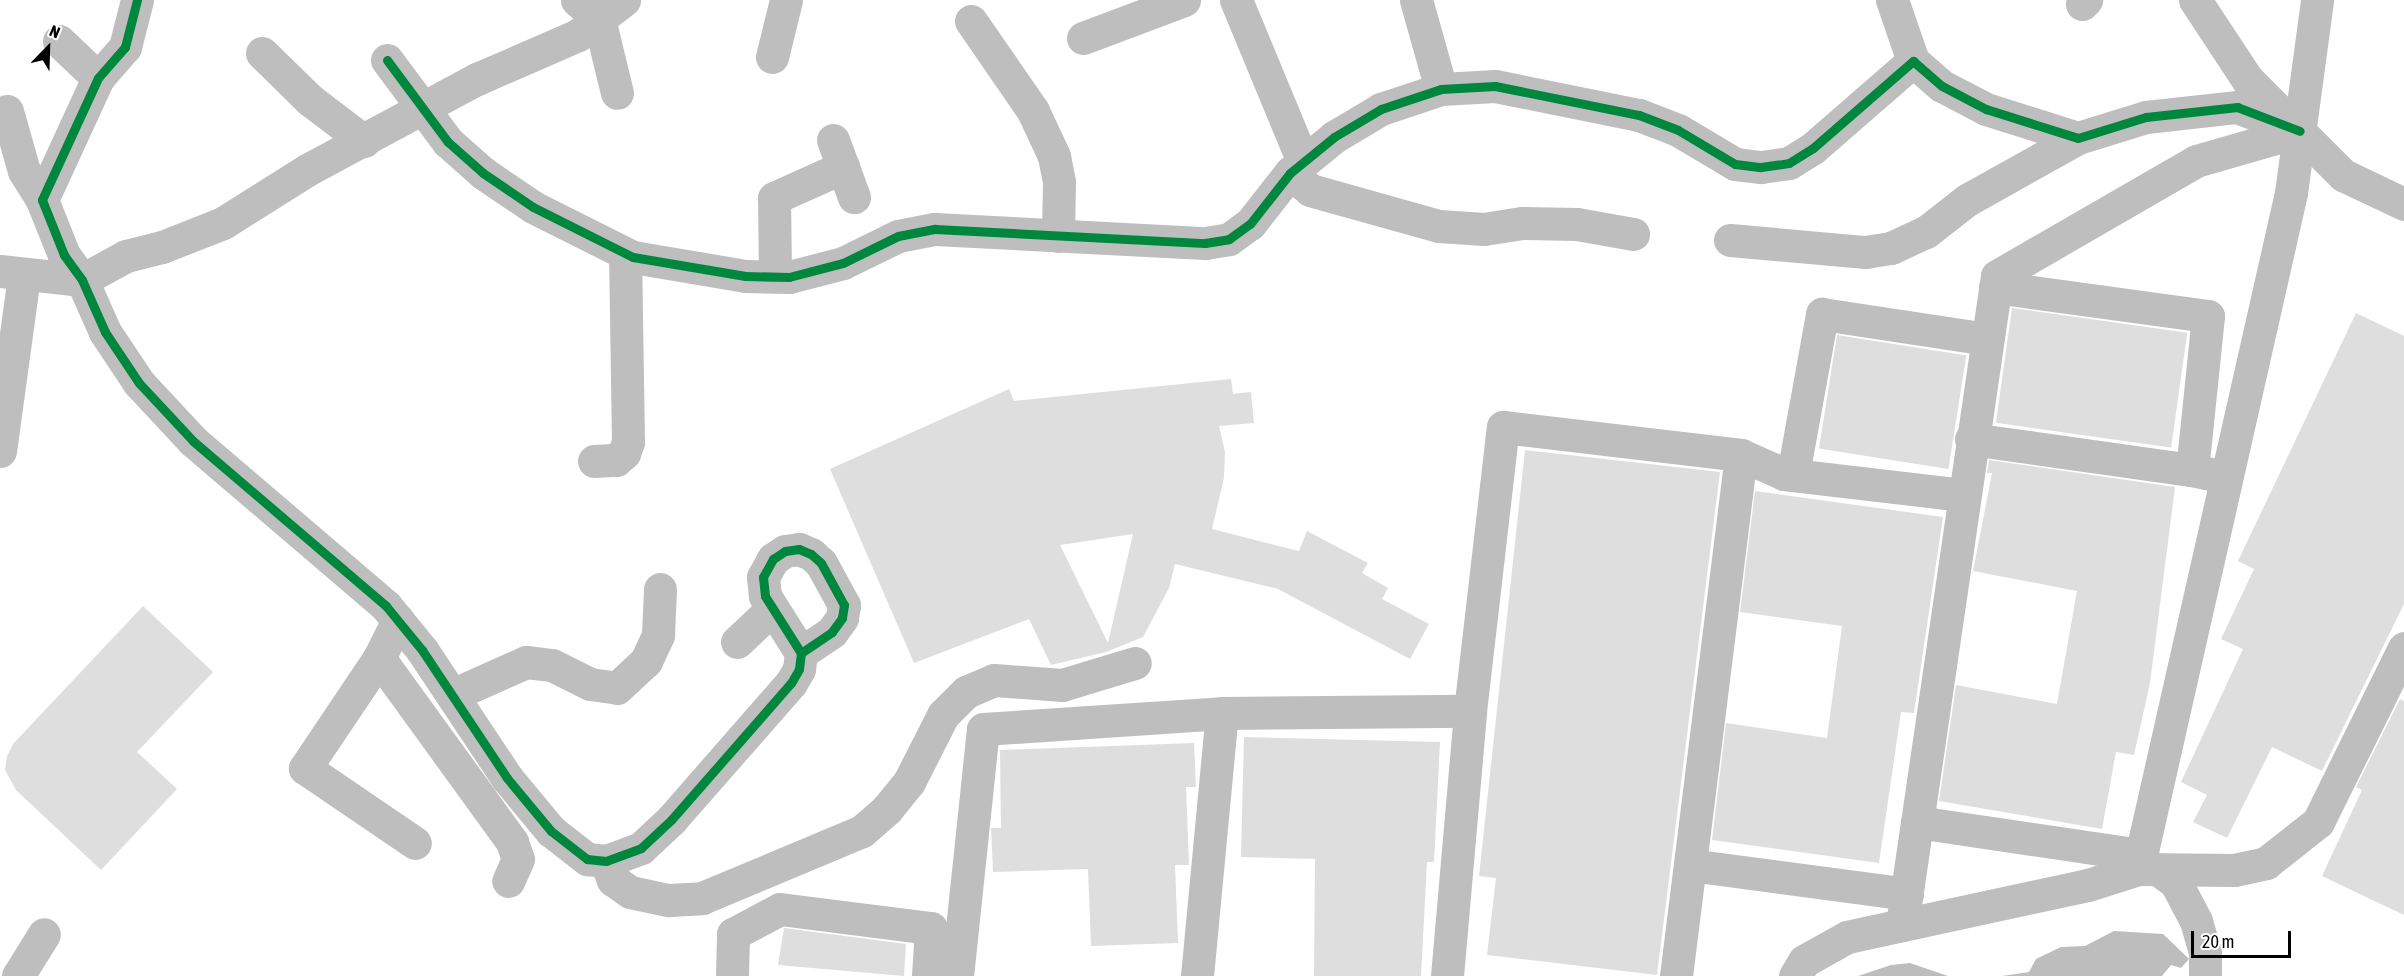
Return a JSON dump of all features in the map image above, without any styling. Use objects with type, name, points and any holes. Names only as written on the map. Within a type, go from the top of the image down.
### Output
[{"type":"street","points":[[42,200],[98,78],[125,47],[137,0]]},
{"type":"street","points":[[772,57],[786,0]]},
{"type":"street","points":[[1083,38],[1184,0]]},
{"type":"street","points":[[1236,0],[1297,168],[1310,190],[1440,226],[1484,229],[1523,223],[1577,224],[1633,234]]},
{"type":"street","points":[[1416,0],[1441,89]]},
{"type":"street","points":[[1892,0],[1913,61],[1942,86],[1986,109],[2078,138]]},
{"type":"street","points":[[2195,0],[2247,80],[2343,175],[2404,204]]},
{"type":"street","points":[[2146,865],[2226,477],[2291,193],[2317,0]]},
{"type":"street","points":[[600,6],[617,93]]},
{"type":"street","points":[[0,452],[12,274],[82,280],[126,256],[162,247],[223,223],[307,170],[422,111],[477,79],[578,34],[600,6]]},
{"type":"street","points":[[971,21],[1034,111],[1054,156],[1059,182],[1058,236]]},
{"type":"street","points":[[59,41],[98,78]]},
{"type":"street","points":[[262,53],[310,100],[364,141]]},
{"type":"street","points":[[387,60],[422,111],[483,173],[582,234],[625,254],[686,268],[789,277],[843,263],[898,236],[935,229],[1205,243],[1229,239],[1250,224],[1297,168],[1334,136],[1381,109],[1441,89],[1495,86],[1639,115],[1678,130],[1735,164],[1761,167],[1789,163],[1813,148],[1913,61]]},
{"type":"street","points":[[1730,240],[1865,252],[1892,248],[1926,232],[2004,177],[2078,138],[2146,117],[2237,107],[2300,131]]},
{"type":"street","points":[[7,111],[12,171],[42,200],[64,255],[82,280],[105,332],[139,383],[193,441],[398,620],[534,814],[566,846],[587,859],[606,861],[641,848],[671,820],[791,683],[801,653],[832,632],[842,618],[844,605],[821,563],[811,554],[792,550],[773,559],[764,577],[765,596],[801,653]]},
{"type":"street","points":[[1902,925],[1971,440],[1997,276],[2196,161],[2300,131]]},
{"type":"street","points":[[775,276],[774,198],[838,154],[854,197]]},
{"type":"street","points":[[594,461],[616,460],[624,453],[627,442],[625,254]]},
{"type":"street","points":[[1995,287],[2208,316],[2192,470]]},
{"type":"street","points":[[1793,474],[1822,314],[1987,339]]},
{"type":"street","points":[[1447,976],[1470,711],[1503,427],[1741,455],[1793,474],[1963,495]]},
{"type":"street","points":[[1971,440],[2192,470],[2226,477]]},
{"type":"street","points":[[1676,976],[1741,455]]},
{"type":"street","points":[[452,696],[526,662],[552,665],[590,684],[617,688],[646,661],[658,635],[660,589]]},
{"type":"street","points":[[737,642],[772,609]]},
{"type":"street","points":[[398,620],[379,658],[305,768],[415,843]]},
{"type":"street","points":[[1917,822],[2146,865],[2234,870],[2266,862],[2318,822],[2404,648]]},
{"type":"street","points":[[379,658],[512,842],[518,860],[508,880]]},
{"type":"street","points":[[606,861],[613,880],[630,892],[669,900],[702,898],[862,831],[887,809],[909,782],[943,715],[966,692],[994,680],[1062,685],[1135,663]]},
{"type":"street","points":[[957,976],[983,729],[1222,713],[1470,711]]},
{"type":"street","points":[[1197,976],[1222,713]]},
{"type":"street","points":[[1690,865],[1907,894]]},
{"type":"street","points":[[1795,976],[1803,961],[1847,937],[2088,885],[2146,865]]},
{"type":"street","points":[[2146,865],[2176,884],[2196,921],[2205,953],[2205,976]]},
{"type":"street","points":[[732,976],[733,934],[780,909],[931,928],[928,976]]},
{"type":"street","points":[[18,976],[44,934]]},
{"type":"shaded area","points":[[2114,931],[2163,934],[2189,959],[2181,968],[2171,965],[2162,976],[2002,976],[2029,972],[2036,959],[2061,947],[2085,946]]},
{"type":"shaded area","points":[[1910,963],[1948,976],[1858,976],[1891,965]]},
{"type":"building","points":[[2012,308],[2187,333],[2171,448],[1996,423]]},
{"type":"building","points":[[2356,313],[2404,336],[2404,604],[2322,771],[2272,747],[2227,838],[2193,822],[2207,795],[2181,782],[2243,649],[2221,639],[2254,569],[2238,561]]},
{"type":"building","points":[[1837,335],[1966,355],[1948,469],[1819,449]]},
{"type":"building","points":[[1231,379],[1233,394],[1251,392],[1254,423],[1219,426],[1225,452],[1224,478],[1212,529],[1299,551],[1307,531],[1368,563],[1362,573],[1388,588],[1382,599],[1429,624],[1410,659],[1278,589],[1175,564],[1169,588],[1143,637],[1106,652],[1051,665],[1029,619],[914,663],[830,469],[1009,389],[1014,401]],"holes":[[[1133,534],[1108,643],[1060,545]]]},
{"type":"building","points":[[1525,450],[1720,472],[1657,975],[1487,955],[1496,878],[1479,876]]},
{"type":"building","points":[[1989,460],[2175,487],[2150,683],[2134,755],[2116,752],[2102,829],[1939,801],[1956,685],[2057,704],[2077,591],[1973,571],[1992,473],[1987,473]]},
{"type":"building","points":[[1755,491],[1943,517],[1914,713],[1901,712],[1879,863],[1712,840],[1726,723],[1827,738],[1842,626],[1740,612]]},
{"type":"building","points":[[143,606],[213,672],[137,752],[177,789],[101,870],[16,790],[5,770],[7,756],[13,744]]},
{"type":"building","points":[[2400,699],[2404,701],[2404,915],[2322,876],[2362,790],[2356,787]]},
{"type":"building","points":[[1244,737],[1440,742],[1434,862],[1427,862],[1421,976],[1314,976],[1315,859],[1241,857]]},
{"type":"building","points":[[1194,743],[1196,787],[1186,787],[1189,865],[1175,865],[1178,943],[1091,946],[1088,869],[993,872],[991,828],[1001,828],[1000,750]]},
{"type":"building","points":[[784,928],[906,944],[904,976],[778,965]]},
{"type":"cycle path","points":[[137,0],[125,47],[98,78],[42,200],[64,255],[82,280],[105,332],[139,383],[193,441],[386,606],[422,650],[507,778],[551,831],[587,859],[606,861],[641,848],[671,820],[791,683],[799,669],[801,653],[765,596],[763,577],[773,559],[785,551],[799,549],[811,554],[821,563],[844,605],[842,618],[832,632],[801,653]]},
{"type":"cycle path","points":[[387,60],[448,142],[483,173],[533,207],[633,257],[745,276],[789,277],[843,263],[898,236],[935,229],[1205,243],[1229,239],[1250,224],[1290,173],[1334,137],[1381,109],[1441,89],[1495,86],[1639,115],[1678,130],[1735,164],[1761,167],[1789,163],[1813,148],[1913,61],[1942,86],[1986,109],[2078,138],[2146,117],[2237,107],[2300,131]]}]
